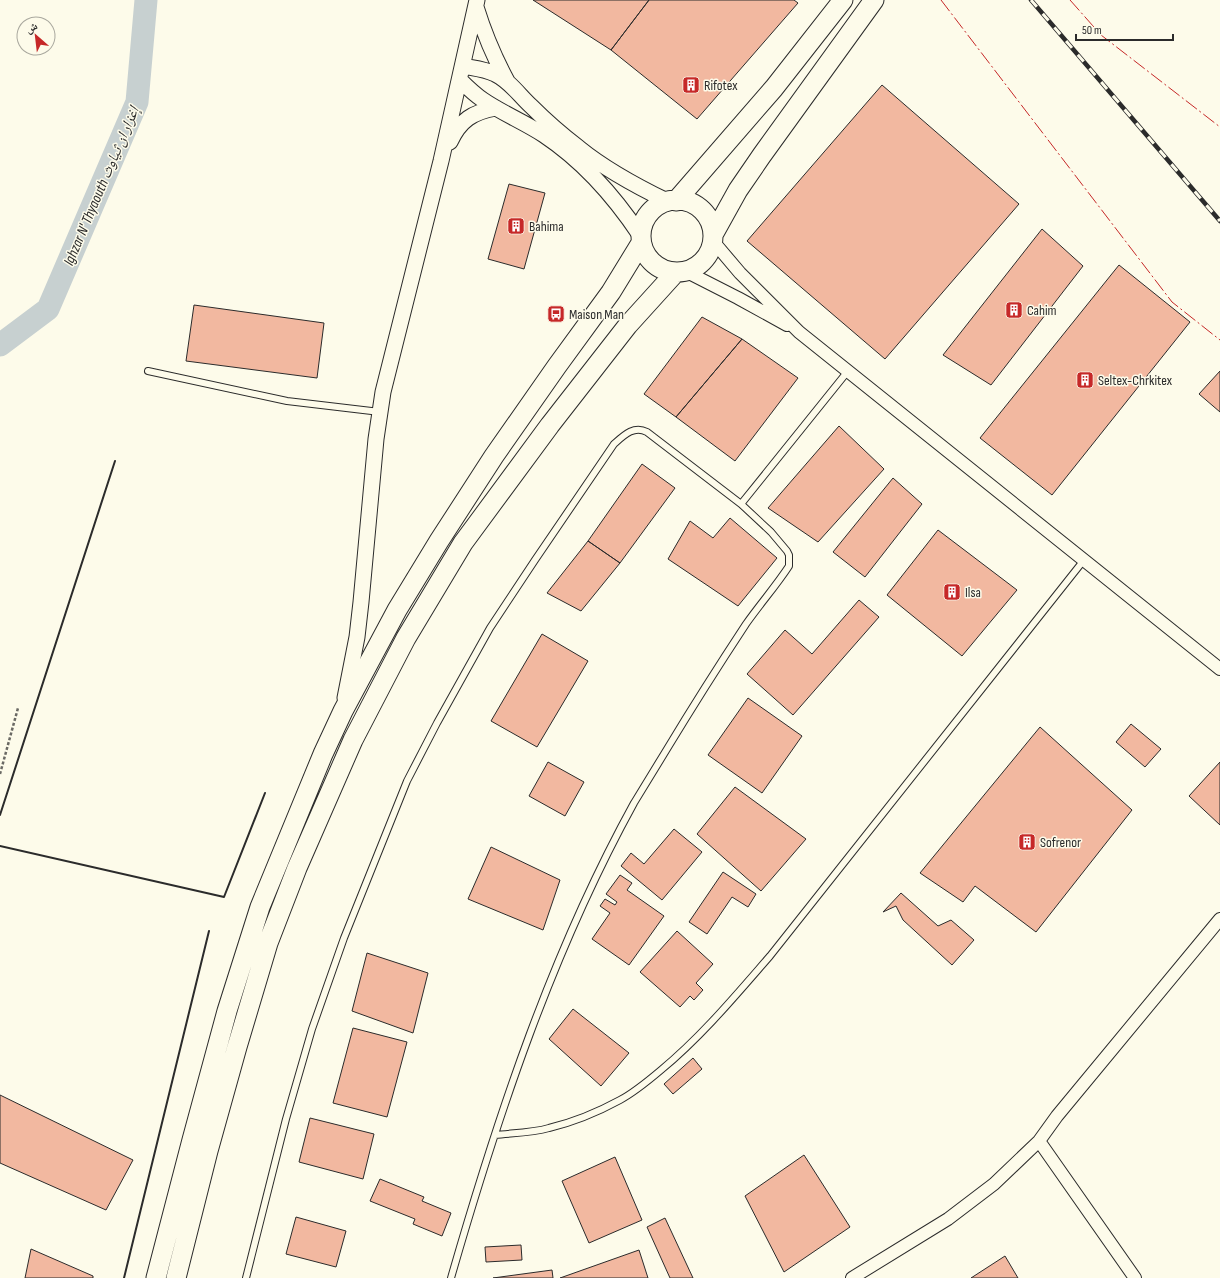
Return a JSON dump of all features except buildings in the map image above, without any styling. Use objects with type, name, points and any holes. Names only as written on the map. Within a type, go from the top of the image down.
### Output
[{"type":"highway","points":[[672,201],[769,94],[843,0]]},
{"type":"highway","points":[[713,237],[709,221],[701,210],[693,204],[684,201],[672,201],[657,206],[648,214],[643,224],[641,239],[644,252],[650,261],[657,267],[666,271],[681,272],[694,268],[702,262],[708,254],[713,237],[731,202],[750,172],[874,0]]},
{"type":"highway","points":[[156,1278],[227,1011],[260,907],[317,767],[343,711],[397,610],[456,513],[552,372],[610,292],[641,239]]},
{"type":"highway","points":[[176,1278],[214,1128],[268,944],[297,868],[353,740],[406,638],[463,544],[550,424],[628,325],[681,272]]},
{"type":"street","points":[[476,3],[484,32],[507,81],[535,110],[554,129],[614,173],[672,201]]},
{"type":"street","points":[[343,711],[354,652],[361,602],[376,439],[384,385],[441,161],[476,3]]},
{"type":"street","points":[[461,73],[490,72],[507,81]]},
{"type":"street","points":[[461,73],[483,100],[521,120],[544,135],[588,170],[625,212],[641,239]]},
{"type":"street","points":[[441,161],[454,134],[461,124],[476,113],[496,108]]},
{"type":"street","points":[[713,237],[740,273],[799,332],[1220,669]]},
{"type":"street","points":[[681,272],[738,298],[799,332]]},
{"type":"street","points":[[852,1278],[948,1219],[994,1184],[1039,1141],[1220,919]]},
{"type":"street","points":[[1039,1141],[1135,1278]]},
{"type":"lane","points":[[148,371],[287,400],[380,412]]},
{"type":"lane","points":[[741,504],[848,371]]},
{"type":"lane","points":[[246,1278],[286,1119],[312,1029],[344,938],[407,781],[448,702],[490,628],[534,560],[614,444],[630,431],[642,429],[741,504],[782,544],[789,555],[788,566],[748,622],[713,675],[635,801],[612,844],[572,929],[524,1047],[468,1220],[451,1278]]},
{"type":"lane","points":[[495,1135],[547,1129],[571,1122],[595,1112],[621,1100],[645,1084],[679,1055],[720,1013],[770,956],[1084,560]]},
{"type":"path","points":[[0,774],[18,708]]},
{"type":"waterway","name":"Ighzar N' Thyaouth إغزار ان ثياوث","points":[[0,345],[48,309],[137,102],[146,0]]},
{"type":"railway","points":[[1031,0],[1220,221]]},
{"type":"wall","points":[[0,815],[115,461]]},
{"type":"wall","points":[[0,846],[224,897],[265,793]]},
{"type":"wall","points":[[124,1278],[209,931]]},
{"type":"power","points":[[941,0],[1172,302],[1220,340]]},
{"type":"power","points":[[1070,0],[1101,35],[1220,127]]},
{"type":"place","name":"Rifotex","points":[[691,85]]},
{"type":"place","name":"Bahima","points":[[516,226]]},
{"type":"place","name":"Cahim","points":[[1014,310]]},
{"type":"place","name":"Maison Man","points":[[556,314]]},
{"type":"place","name":"Seltex-Chrkitex","points":[[1085,380]]},
{"type":"place","name":"Ilsa","points":[[952,592]]},
{"type":"place","name":"Sofrenor","points":[[1027,842]]}]
